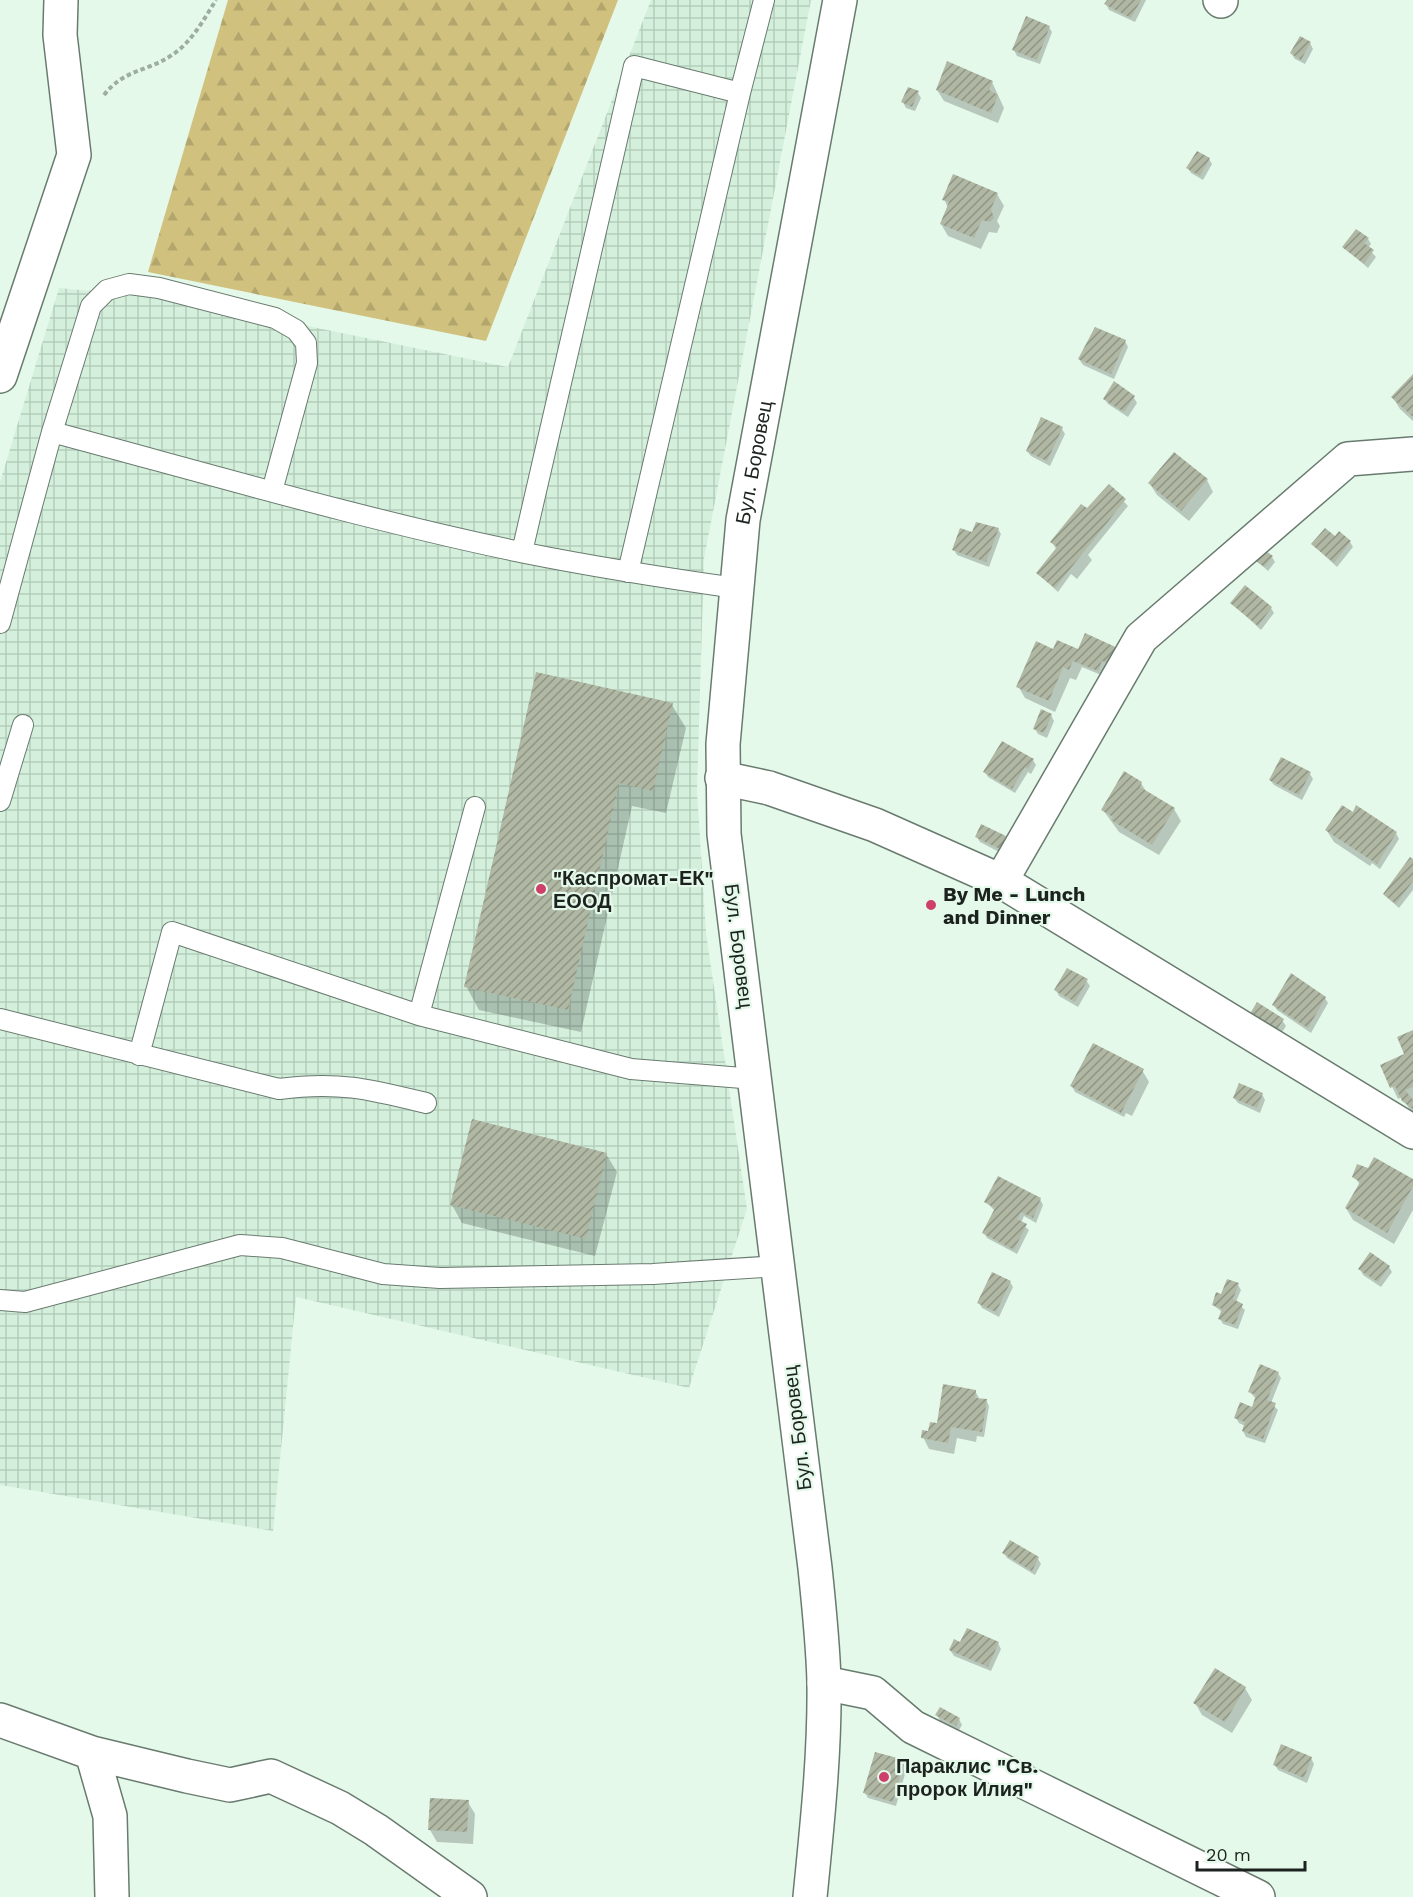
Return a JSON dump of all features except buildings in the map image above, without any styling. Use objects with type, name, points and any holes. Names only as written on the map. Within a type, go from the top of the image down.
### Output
[{"type":"street","points":[[0,376],[36,262],[74,155],[60,35],[61,0]]},
{"type":"street","name":"Бул. Боровец","points":[[810,1897],[820,1777],[824,1683],[815,1568],[724,834],[722,778],[743,520],[840,0]]},
{"type":"street","points":[[1001,881],[1141,638],[1348,459],[1413,454]]},
{"type":"street","points":[[722,778],[769,788],[875,825],[1001,881],[1413,1132]]},
{"type":"street","points":[[824,1683],[873,1693],[913,1727],[1110,1822],[1258,1897]]},
{"type":"street","points":[[0,1720],[92,1753],[230,1785],[271,1776],[340,1808],[376,1830],[470,1897]]},
{"type":"street","points":[[92,1753],[110,1816],[112,1897]]},
{"type":"lane","points":[[628,572],[740,93],[764,0]]},
{"type":"lane","points":[[522,552],[634,66],[740,93]]},
{"type":"lane","points":[[0,623],[52,432],[91,306],[107,290],[129,284],[139,285],[245,309],[275,318],[296,330],[306,343],[308,363],[272,492]]},
{"type":"lane","points":[[52,432],[272,492],[522,552],[628,572],[736,588]]},
{"type":"lane","points":[[0,801],[23,725]]},
{"type":"lane","points":[[419,1015],[475,807]]},
{"type":"lane","points":[[140,1055],[172,932],[419,1015],[631,1069],[755,1079]]},
{"type":"lane","points":[[0,1019],[279,1089],[318,1084],[361,1087],[426,1103]]},
{"type":"lane","points":[[0,1300],[25,1302],[240,1245],[282,1248],[382,1274],[441,1278],[653,1274],[778,1266]]},
{"type":"path","points":[[102,98],[114,81],[172,55],[197,31],[216,0]]},
{"type":"shaded area","points":[[651,0],[811,0],[704,559],[697,791],[706,933],[747,1209],[689,1388],[296,1297],[273,1531],[0,1485],[0,482],[59,288],[171,298],[508,367]]},
{"type":"green space","points":[[228,0],[618,0],[486,341],[148,272]]},
{"type":"place","name":"\"Каспромат-ЕК\" ЕООД","points":[[541,889]]},
{"type":"place","name":"By Me - Lunch and Dinner","points":[[931,905]]},
{"type":"place","name":"Параклис \"Св. пророк Илия\"","points":[[884,1777]]}]
